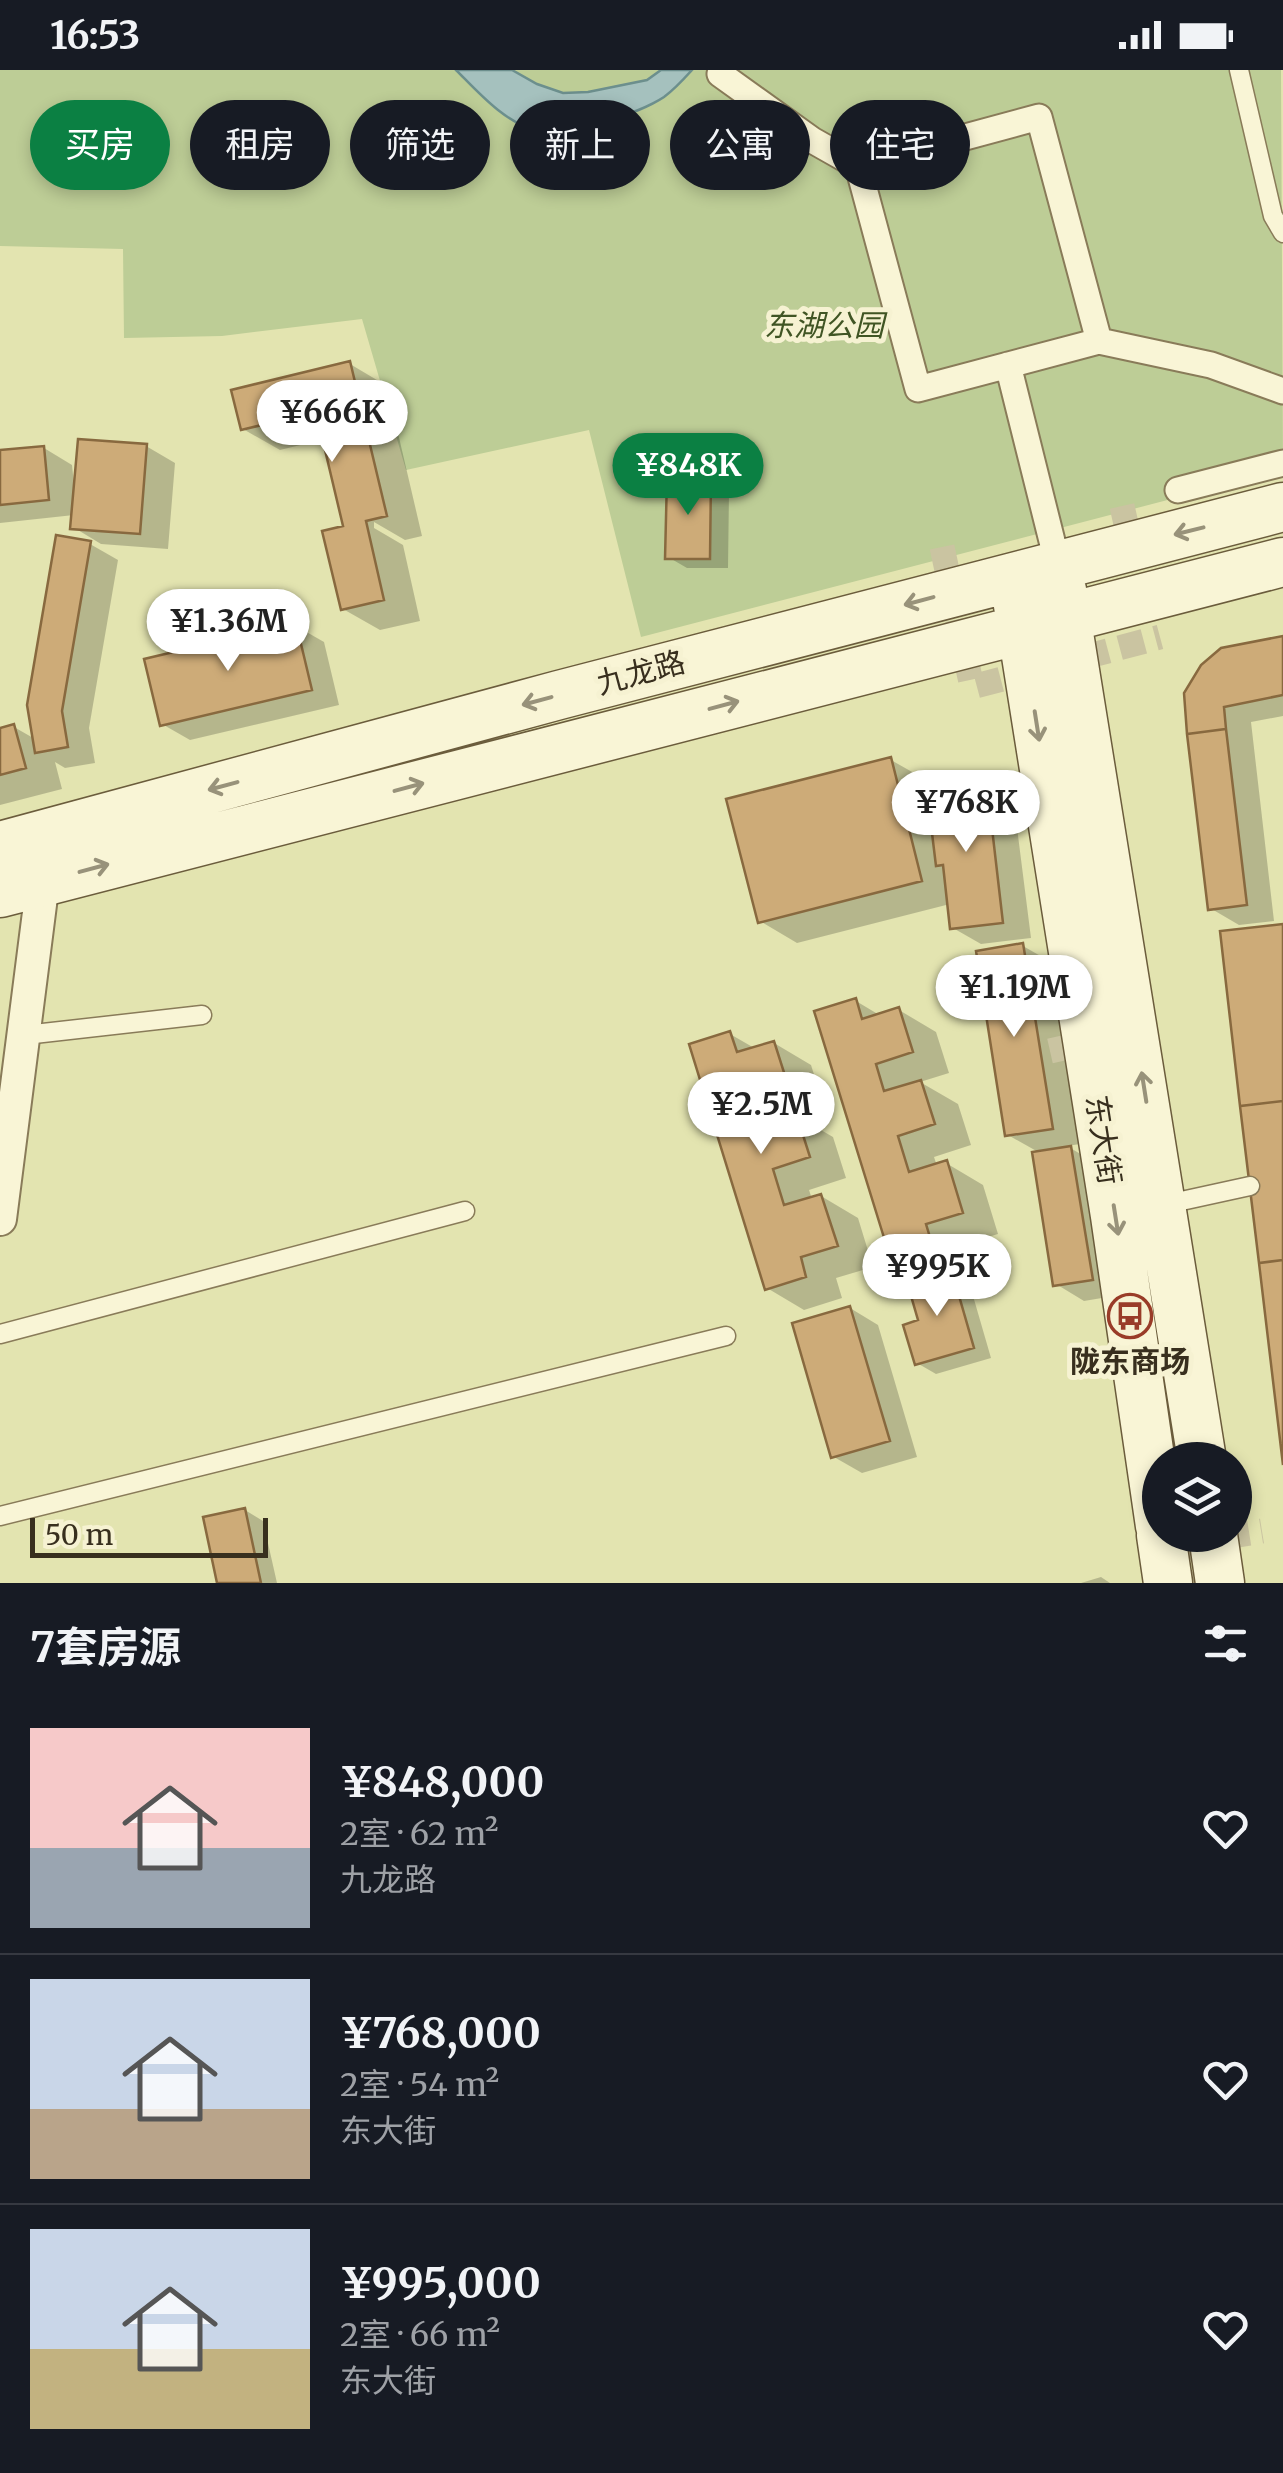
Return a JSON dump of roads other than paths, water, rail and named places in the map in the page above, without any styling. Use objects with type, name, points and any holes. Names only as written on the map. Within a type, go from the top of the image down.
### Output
[{"type":"main road","name":"九龙路","points":[[0,846],[1283,507]]},
{"type":"main road","name":"九龙路","points":[[22,887],[1283,562]]},
{"type":"main road","name":"东大街","points":[[1036,570],[1115,1216],[1148,1442]]},
{"type":"main road","name":"东大街","points":[[1044,624],[1163,1205],[1199,1442]]},
{"type":"main road","points":[[1163,1552],[1168,1583]]},
{"type":"main road","points":[[1215,1552],[1220,1583]]},
{"type":"street","points":[[720,74],[830,150]]},
{"type":"street","points":[[970,136],[1039,117],[1099,341]]},
{"type":"street","points":[[864,190],[918,389],[1099,341],[1211,365],[1283,392]]},
{"type":"street","points":[[1008,365],[1036,570]]},
{"type":"street","points":[[1178,490],[1283,463]]},
{"type":"street","points":[[0,1219],[24,1035],[22,887]]},
{"type":"lane","points":[[1239,70],[1273,216],[1283,233]]},
{"type":"lane","points":[[24,1035],[202,1015]]},
{"type":"lane","points":[[1163,1205],[1250,1186]]},
{"type":"lane","points":[[0,1334],[466,1211]]},
{"type":"lane","points":[[0,1516],[726,1336]]},
{"type":"water","points":[[456,70],[512,70],[563,93],[647,80],[661,70],[692,70],[664,97],[650,104],[650,100],[510,100],[510,118]]},
{"type":"tunnel","points":[[1122,506],[1144,605]]},
{"type":"tunnel","points":[[942,547],[972,687],[1160,637]]},
{"type":"tunnel","points":[[1050,1051],[1094,1041]]},
{"type":"tunnel","points":[[1157,1343],[1172,1442]]},
{"type":"tunnel","points":[[1252,1533],[1262,1531]]},
{"type":"tunnel","points":[[1189,1552],[1194,1583]]},
{"type":"place","name":"陇东商场","points":[[1130,1316]]},
{"type":"park label","name":"东湖公园","points":[[824,326]]}]
